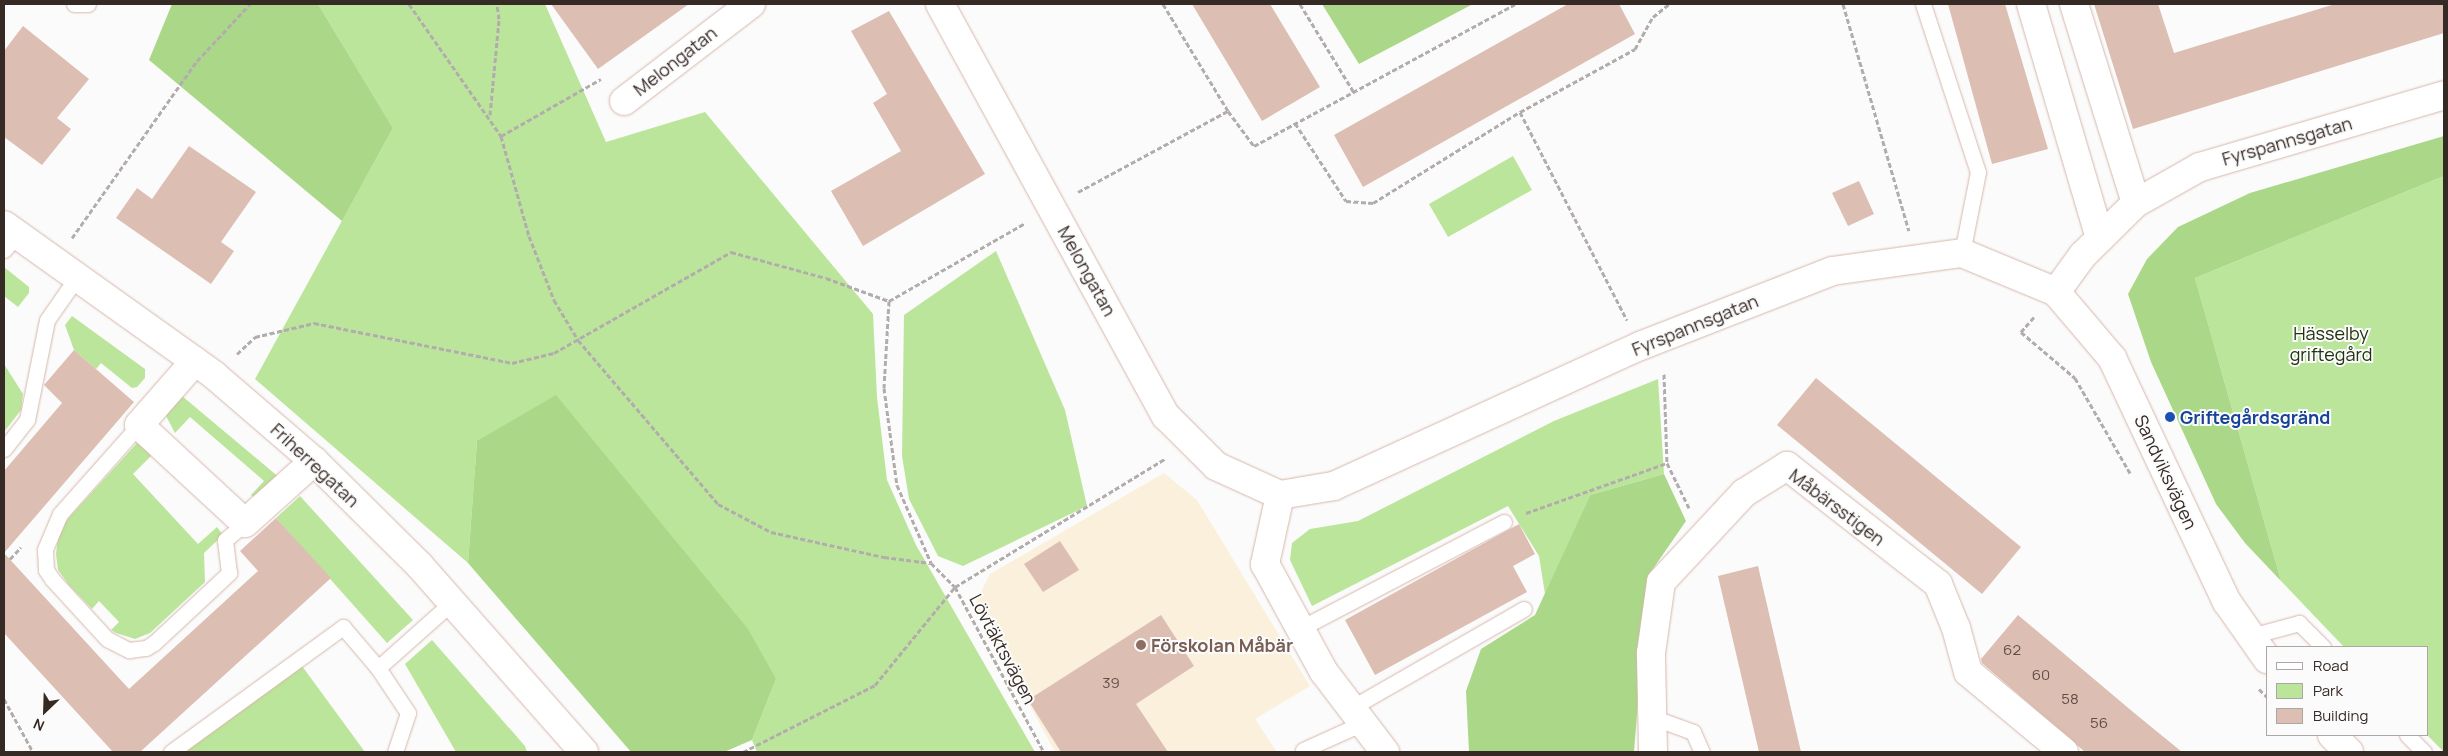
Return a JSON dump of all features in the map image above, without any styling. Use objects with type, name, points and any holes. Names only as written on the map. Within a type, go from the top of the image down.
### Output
[{"type":"street","name":"Melongatan","points":[[624,101],[751,4]]},
{"type":"street","name":"Melongatan","points":[[940,4],[1166,416],[1216,466],[1280,495]]},
{"type":"street","points":[[2031,4],[2100,238]]},
{"type":"street","points":[[2074,4],[2136,203]]},
{"type":"street","name":"Fyrspannsgatan","points":[[1280,495],[1334,486],[1640,346],[1832,271],[1917,257],[1962,252],[2056,292],[2083,255],[2136,203],[2200,167],[2444,95]]},
{"type":"street","name":"Friherregatan","points":[[8,237],[66,269],[204,368],[314,461],[420,566],[584,752]]},
{"type":"street","name":"Sandviksvägen","points":[[2056,292],[2112,358],[2227,602],[2266,658]]},
{"type":"street","points":[[204,368],[139,425],[245,523],[314,461]]},
{"type":"street","name":"Måbärsstigen","points":[[1653,752],[1651,653],[1661,582],[1744,493],[1787,466],[1938,584],[1956,628],[1968,672],[2064,752]]},
{"type":"street","points":[[1280,495],[1265,564],[1324,672],[1385,752]]},
{"type":"street","points":[[2333,736],[2349,752]]},
{"type":"lane","points":[[74,4],[88,4]]},
{"type":"lane","points":[[1922,4],[1978,172],[1962,252]]},
{"type":"lane","points":[[4,449],[27,420],[47,320],[66,269]]},
{"type":"lane","points":[[139,425],[60,514],[45,550],[46,570],[106,639],[129,650],[146,648],[154,643],[228,572],[225,540],[245,523]]},
{"type":"lane","points":[[1301,628],[1504,522]]},
{"type":"lane","points":[[378,668],[452,603]]},
{"type":"lane","points":[[1303,750],[1524,608]]},
{"type":"lane","points":[[2251,636],[2299,623],[2322,646]]},
{"type":"lane","points":[[171,752],[343,626],[378,668],[408,713],[396,752]]},
{"type":"lane","points":[[1652,717],[1693,732],[1702,752]]},
{"type":"lane","points":[[2408,736],[2424,752]]},
{"type":"path","points":[[66,269],[197,62],[250,4]]},
{"type":"path","points":[[409,4],[490,115],[501,136],[529,236],[554,300],[578,340],[718,504],[771,532],[884,557],[931,563]]},
{"type":"path","points":[[490,115],[499,20],[497,4]]},
{"type":"path","points":[[1163,4],[1228,111],[1254,146],[1295,123],[1355,94],[1515,4]]},
{"type":"path","points":[[1300,4],[1355,94]]},
{"type":"path","points":[[1295,123],[1346,200],[1373,203],[1520,112],[1635,49],[1653,17],[1669,4]]},
{"type":"path","points":[[1842,4],[1917,257]]},
{"type":"path","points":[[204,368],[255,337],[314,323],[512,363],[554,353],[731,252],[826,278],[889,300],[1228,111]]},
{"type":"path","points":[[1520,112],[1640,346]]},
{"type":"path","points":[[889,300],[884,388],[897,485],[931,563]]},
{"type":"path","points":[[1664,374],[1667,463],[1682,490]]},
{"type":"path","points":[[742,752],[875,685],[954,587],[1192,442]]},
{"type":"path","points":[[1504,522],[1667,463]]},
{"type":"path","name":"Lövtäktsvägen","points":[[931,563],[954,587],[1044,752]]},
{"type":"path","points":[[4,699],[33,752]]},
{"type":"shaded area","name":"Förskolan Måbär","points":[[1164,473],[1197,500],[1310,686],[1255,719],[1277,752],[1055,752],[975,604],[990,574]]},
{"type":"green space","points":[[172,4],[318,4],[393,128],[342,221],[149,60]]},
{"type":"green space","points":[[318,4],[545,4],[606,142],[705,112],[873,314],[877,397],[887,480],[916,545],[1035,752],[757,752],[752,740],[776,679],[477,441],[468,563],[255,379],[393,128]]},
{"type":"green space","points":[[1322,4],[1473,4],[1359,64]]},
{"type":"green space","points":[[2444,136],[2444,176],[2195,278],[2281,581],[2245,543],[2216,504],[2151,362],[2128,294],[2147,259],[2178,227],[2250,193]]},
{"type":"green space","points":[[1513,156],[1532,190],[1448,237],[1429,204]]},
{"type":"green space","name":"Hässelby griftegård","points":[[2444,176],[2444,752],[2428,736],[2428,646],[2343,646],[2281,581],[2195,278]]},
{"type":"green space","points":[[996,251],[1065,410],[1087,506],[963,566],[938,556],[909,499],[902,456],[904,315]]},
{"type":"green space","points":[[4,267],[29,287],[29,293],[18,307],[4,296]]},
{"type":"green space","points":[[72,316],[145,369],[145,378],[137,387],[132,388],[101,363],[96,369],[74,350],[65,325]]},
{"type":"green space","points":[[4,364],[23,394],[21,410],[4,432]]},
{"type":"green space","points":[[1658,379],[1664,474],[1590,495],[1545,594],[1539,556],[1508,506],[1312,606],[1290,560],[1292,543],[1310,529],[1358,521],[1554,421]]},
{"type":"green space","points":[[556,395],[748,629],[776,679],[752,740],[724,752],[631,752],[468,563],[477,441]]},
{"type":"green space","points":[[182,396],[281,479],[258,501],[251,495],[264,481],[190,417],[175,433],[165,414]]},
{"type":"green space","points":[[137,443],[152,455],[133,474],[198,544],[217,527],[223,535],[204,553],[205,582],[150,633],[135,639],[111,630],[119,622],[99,601],[92,609],[69,585],[58,570],[56,554],[58,537],[65,522]]},
{"type":"green space","points":[[1664,474],[1686,521],[1648,576],[1634,752],[1469,752],[1466,691],[1481,649],[1535,615],[1590,495]]},
{"type":"green space","points":[[300,496],[413,620],[387,643],[276,518]]},
{"type":"green space","points":[[432,640],[525,746],[527,752],[456,752],[405,664]]},
{"type":"green space","points":[[302,666],[365,752],[188,752],[188,750]]},
{"type":"building","points":[[551,4],[689,4],[598,69]]},
{"type":"building","points":[[1192,4],[1270,4],[1320,87],[1262,121]]},
{"type":"building","points":[[1568,4],[1619,4],[1635,34],[1363,187],[1334,135]]},
{"type":"building","points":[[1948,4],[2005,4],[2048,149],[1992,164]]},
{"type":"building","points":[[2094,4],[2158,4],[2174,53],[2335,4],[2444,4],[2444,33],[2133,129]]},
{"type":"building","points":[[889,11],[985,174],[863,246],[831,191],[901,151],[873,103],[887,94],[851,31]]},
{"type":"building","points":[[23,26],[89,79],[57,118],[71,129],[42,165],[4,137],[4,51]]},
{"type":"building","points":[[189,146],[256,192],[221,242],[234,251],[211,284],[116,218],[137,188],[152,199]]},
{"type":"building","points":[[1859,181],[1874,214],[1848,226],[1832,193]]},
{"type":"building","points":[[74,350],[134,402],[4,553],[4,471],[62,403],[44,385]]},
{"type":"building","points":[[1816,378],[2021,547],[1982,594],[1777,425]]},
{"type":"building","points":[[276,518],[331,578],[140,752],[113,752],[4,633],[4,553],[129,689],[258,571],[240,551]]},
{"type":"building","points":[[1519,524],[1535,554],[1513,566],[1527,592],[1375,675],[1345,620]]},
{"type":"building","points":[[1060,541],[1079,570],[1043,592],[1024,564]]},
{"type":"building","points":[[1758,566],[1801,752],[1759,752],[1718,576]]},
{"type":"building","points":[[1161,615],[1194,666],[1136,704],[1168,752],[1061,752],[1028,700]]},
{"type":"building","points":[[2018,615],[2182,752],[2085,752],[1982,663],[1981,659]]},
{"type":"place","name":"Griftegårdsgränd","points":[[2170,417]]},
{"type":"place","name":"Förskolan Måbär","points":[[1141,645]]}]
